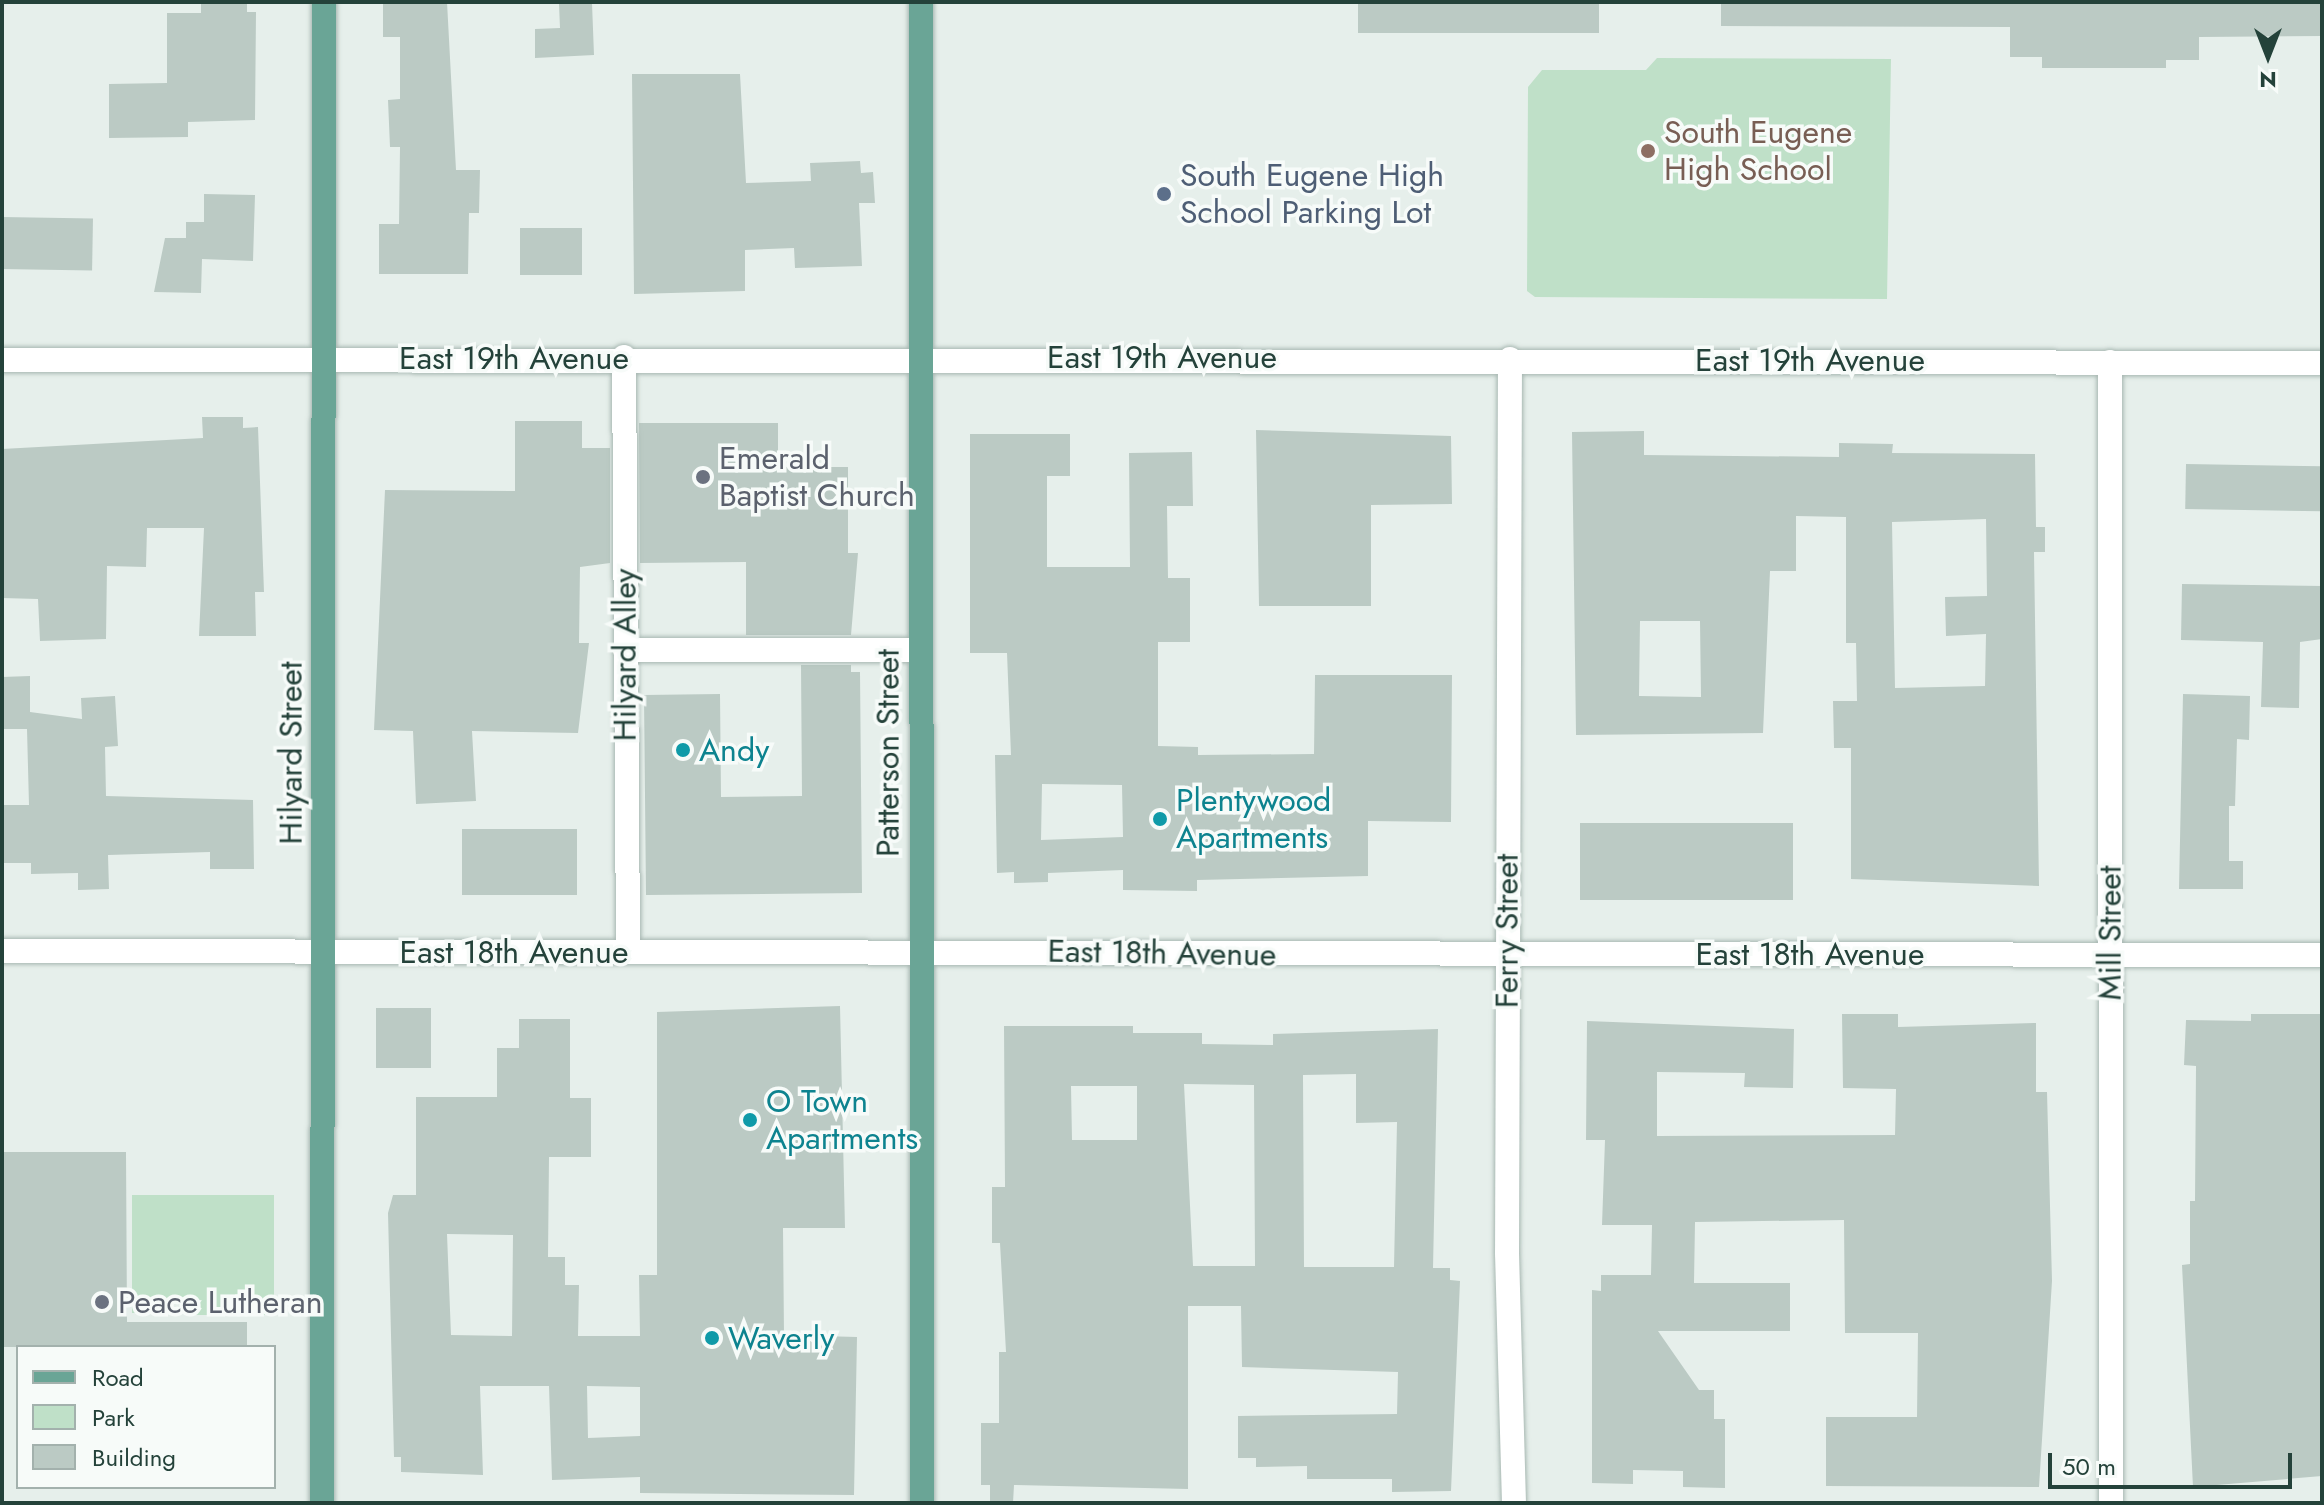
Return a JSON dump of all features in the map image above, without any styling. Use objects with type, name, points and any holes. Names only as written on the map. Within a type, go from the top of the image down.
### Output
[{"type":"main road","name":"Hilyard Street","points":[[322,1503],[324,2]]},
{"type":"main road","name":"Patterson Street","points":[[921,2],[922,1503]]},
{"type":"street","name":"Hilyard Alley","points":[[624,357],[628,952]]},
{"type":"street","name":"East 19th Avenue","points":[[2,360],[920,357],[2322,363]]},
{"type":"street","name":"Ferry Street","points":[[1510,359],[1507,956],[1514,1503]]},
{"type":"street","name":"Mill Street","points":[[2110,362],[2111,1503]]},
{"type":"street","points":[[625,650],[920,650]]},
{"type":"street","name":"East 18th Avenue","points":[[2,951],[921,951],[1507,956],[2322,955]]},
{"type":"green space","points":[[1657,58],[1891,59],[1887,299],[1535,297],[1527,291],[1528,87],[1542,70],[1646,70]]},
{"type":"green space","points":[[132,1195],[274,1195],[274,1315],[191,1315],[191,1300],[163,1300],[162,1313],[132,1313]]},
{"type":"building","points":[[201,2],[247,2],[247,12],[256,12],[255,120],[188,122],[188,137],[109,138],[109,84],[167,83],[167,13],[201,13]]},
{"type":"building","points":[[383,2],[447,2],[456,170],[480,170],[479,213],[469,213],[468,274],[379,274],[379,224],[399,224],[400,147],[390,147],[388,100],[400,99],[400,37],[383,37]]},
{"type":"building","points":[[1358,2],[1599,2],[1599,33],[1358,33]]},
{"type":"building","points":[[1721,2],[2322,2],[2322,36],[2199,37],[2199,60],[2166,60],[2166,68],[2042,68],[2042,57],[2010,57],[2010,27],[1721,26]]},
{"type":"building","points":[[592,3],[594,55],[535,58],[535,29],[560,28],[559,4]]},
{"type":"building","points":[[632,74],[740,74],[746,183],[811,181],[810,163],[860,161],[861,173],[873,172],[875,203],[859,203],[862,266],[795,268],[794,248],[745,250],[745,291],[634,294]]},
{"type":"building","points":[[204,194],[255,195],[253,261],[202,259],[201,293],[154,292],[165,238],[186,238],[186,222],[204,222]]},
{"type":"building","points":[[2,217],[93,219],[92,271],[2,269]]},
{"type":"building","points":[[520,228],[582,228],[582,275],[520,275]]},
{"type":"building","points":[[202,417],[243,417],[243,428],[258,427],[264,592],[255,592],[256,636],[199,636],[204,528],[147,528],[146,567],[107,566],[106,639],[40,641],[38,599],[2,598],[2,449],[203,438]]},
{"type":"building","points":[[515,421],[582,421],[582,448],[610,448],[610,563],[580,567],[579,643],[589,643],[578,733],[472,731],[476,801],[416,804],[413,731],[374,730],[385,490],[515,491]]},
{"type":"building","points":[[639,423],[778,423],[778,467],[848,467],[848,553],[858,553],[851,635],[746,635],[746,562],[640,563]]},
{"type":"building","points":[[1256,430],[1451,436],[1452,504],[1371,505],[1371,606],[1259,606]]},
{"type":"building","points":[[1644,431],[1644,455],[1839,457],[1839,443],[1893,444],[1892,453],[2035,454],[2036,527],[2045,527],[2045,552],[2034,552],[2039,886],[1851,879],[1851,748],[1834,748],[1833,701],[1857,701],[1856,643],[1846,643],[1846,517],[1796,516],[1796,571],[1770,571],[1763,733],[1576,735],[1572,432]],"holes":[[[1986,519],[1987,596],[1945,597],[1946,636],[1986,634],[1985,686],[1895,688],[1892,522]],[[1640,621],[1700,621],[1701,697],[1639,696]]]},
{"type":"building","points":[[970,434],[1070,434],[1070,476],[1047,476],[1047,567],[1130,567],[1129,453],[1192,452],[1193,506],[1167,506],[1168,578],[1190,578],[1190,642],[1158,642],[1158,746],[1198,747],[1198,755],[1314,754],[1315,675],[1452,675],[1451,822],[1368,821],[1368,876],[1197,880],[1197,891],[1123,890],[1123,870],[1048,873],[1048,882],[1014,883],[1014,872],[997,873],[995,755],[1011,755],[1007,653],[970,653]],"holes":[[[1042,784],[1122,785],[1123,837],[1041,840]]]},
{"type":"building","points":[[2186,464],[2322,466],[2321,511],[2185,509]]},
{"type":"building","points":[[2182,584],[2322,586],[2322,639],[2300,642],[2299,708],[2261,707],[2263,642],[2181,640]]},
{"type":"building","name":"Andy","points":[[801,665],[851,665],[851,672],[860,672],[862,893],[646,895],[644,695],[720,694],[721,797],[802,796]]},
{"type":"building","points":[[30,676],[30,712],[82,719],[81,698],[115,696],[118,746],[105,747],[106,796],[253,800],[254,869],[210,869],[210,852],[108,855],[109,889],[78,890],[78,873],[31,874],[31,863],[2,863],[2,805],[29,805],[27,729],[2,729],[2,677]]},
{"type":"building","points":[[2183,694],[2250,696],[2249,740],[2237,739],[2235,806],[2229,806],[2229,861],[2243,861],[2243,889],[2179,889]]},
{"type":"building","points":[[1580,823],[1793,823],[1793,900],[1580,900]]},
{"type":"building","points":[[462,829],[577,829],[577,895],[462,895]]},
{"type":"building","points":[[840,1006],[845,1228],[783,1228],[784,1335],[857,1337],[854,1495],[640,1493],[640,1477],[552,1480],[549,1386],[480,1386],[483,1475],[401,1472],[401,1457],[394,1457],[388,1213],[393,1195],[416,1195],[416,1097],[497,1097],[497,1048],[519,1048],[519,1019],[570,1019],[570,1098],[591,1098],[591,1157],[549,1157],[548,1257],[565,1257],[565,1285],[579,1285],[578,1336],[640,1336],[639,1275],[657,1275],[657,1012]],"holes":[[[447,1234],[513,1235],[512,1336],[451,1335]],[[587,1386],[640,1387],[640,1436],[588,1438]]]},
{"type":"building","points":[[376,1008],[431,1008],[431,1068],[376,1068]]},
{"type":"building","points":[[1842,1014],[1898,1014],[1898,1027],[2036,1023],[2036,1092],[2047,1092],[2052,1281],[2039,1487],[1826,1486],[1826,1417],[1917,1417],[1918,1333],[1845,1333],[1844,1220],[1695,1222],[1694,1283],[1790,1283],[1790,1331],[1658,1331],[1699,1390],[1714,1390],[1714,1419],[1725,1419],[1725,1488],[1683,1487],[1683,1471],[1633,1470],[1633,1484],[1592,1483],[1592,1290],[1601,1291],[1601,1275],[1651,1275],[1652,1225],[1602,1225],[1605,1140],[1586,1140],[1587,1021],[1794,1029],[1793,1088],[1744,1087],[1745,1073],[1657,1072],[1657,1136],[1895,1135],[1896,1089],[1843,1088]]},
{"type":"building","points":[[2251,1014],[2322,1014],[2322,1476],[2193,1487],[2182,1265],[2190,1264],[2190,1201],[2195,1201],[2196,1066],[2184,1065],[2186,1020],[2251,1021]]},
{"type":"building","points":[[1004,1026],[1133,1026],[1133,1033],[1202,1033],[1202,1044],[1273,1045],[1273,1034],[1438,1029],[1433,1268],[1450,1268],[1450,1280],[1460,1281],[1451,1491],[1392,1492],[1392,1479],[1307,1479],[1307,1466],[1256,1467],[1256,1458],[1238,1458],[1238,1416],[1397,1414],[1398,1372],[1242,1367],[1241,1306],[1188,1306],[1188,1489],[1014,1485],[1013,1503],[990,1503],[990,1485],[981,1485],[981,1423],[999,1423],[999,1352],[1006,1352],[1000,1243],[992,1243],[992,1187],[1005,1187]],"holes":[[[1356,1074],[1356,1123],[1397,1122],[1394,1267],[1304,1267],[1303,1075]],[[1184,1084],[1254,1085],[1255,1266],[1193,1266]],[[1071,1086],[1137,1086],[1137,1140],[1072,1140]]]},
{"type":"building","name":"Peace Lutheran","points":[[2,1152],[126,1152],[127,1322],[247,1322],[247,1345],[2,1347]]},
{"type":"place","name":"South Eugene High School","points":[[1648,151]]},
{"type":"place","name":"South Eugene High School Parking Lot","points":[[1164,194]]},
{"type":"place","name":"Emerald Baptist Church","points":[[703,477]]},
{"type":"place","name":"Andy","points":[[683,750]]},
{"type":"place","name":"Plentywood Apartments","points":[[1160,819]]},
{"type":"place","name":"O Town Apartments","points":[[750,1120]]},
{"type":"place","name":"Peace Lutheran","points":[[102,1302]]},
{"type":"place","name":"Waverly","points":[[712,1338]]}]
